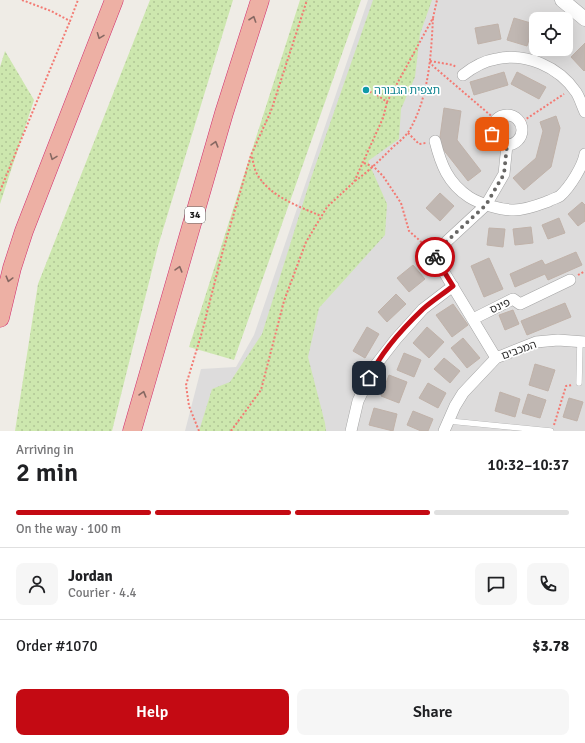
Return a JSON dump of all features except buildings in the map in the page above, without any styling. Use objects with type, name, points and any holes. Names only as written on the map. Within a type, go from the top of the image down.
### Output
[{"type":"highway","points":[[0,318],[12,268],[24,231],[114,0]]},
{"type":"highway","name":"34","points":[[132,431],[226,106],[260,0]]},
{"type":"street","points":[[562,0],[585,19]]},
{"type":"street","points":[[463,75],[475,66],[496,58],[519,57],[541,63],[561,75],[576,92],[585,112]]},
{"type":"street","points":[[509,115],[513,116],[520,123],[522,130],[520,137],[515,143],[507,145],[498,142],[494,138],[492,129],[496,120],[500,117],[509,115]]},
{"type":"street","points":[[435,142],[441,163],[453,183],[470,198],[486,205],[513,210],[536,206],[560,196],[573,180],[585,154]]},
{"type":"street","points":[[496,358],[433,254],[486,205],[504,174],[507,145]]},
{"type":"street","name":"פינס","points":[[473,319],[513,298],[520,304],[570,280]]},
{"type":"street","points":[[351,431],[358,401],[375,366],[396,339],[423,309],[453,286]]},
{"type":"street","name":"המכבים","points":[[446,426],[463,393],[496,358],[536,342],[558,340],[582,341]]},
{"type":"lane","points":[[579,383],[582,341]]},
{"type":"lane","points":[[446,426],[552,431]]},
{"type":"path","points":[[22,0],[51,11],[70,21]]},
{"type":"path","points":[[0,191],[78,0]]},
{"type":"path","points":[[199,431],[189,406],[186,386],[202,332],[222,254],[252,155],[271,111],[307,0]]},
{"type":"path","points":[[231,431],[261,390],[284,301],[306,242],[321,216],[327,207],[354,182],[374,167],[408,133],[418,114],[430,61],[433,18],[437,0]]},
{"type":"path","points":[[354,182],[383,118],[386,102],[433,18]]},
{"type":"path","points":[[430,61],[453,65],[463,75]]},
{"type":"path","points":[[430,61],[433,66],[496,120]]},
{"type":"path","points":[[520,123],[572,88]]},
{"type":"path","points":[[366,90],[377,95],[386,102]]},
{"type":"path","points":[[408,133],[419,144],[435,142]]},
{"type":"path","points":[[252,155],[256,171],[269,188],[289,202],[321,216]]},
{"type":"path","points":[[363,162],[374,167],[383,176],[401,203],[409,231],[433,254]]},
{"type":"path","points":[[552,431],[566,386],[579,383]]},
{"type":"shaded area","points":[[368,0],[585,0],[585,431],[185,431],[201,369],[236,367],[254,335]]},
{"type":"green space","points":[[150,0],[233,0],[158,246],[112,431],[15,431],[38,284]]},
{"type":"green space","points":[[300,0],[361,0],[234,360],[189,347]]},
{"type":"green space","points":[[373,0],[432,0],[420,34],[415,77],[401,109],[399,139],[368,161],[387,204],[385,235],[319,308],[308,357],[326,431],[199,431],[212,389],[230,382],[262,334],[310,181]]},
{"type":"green space","points":[[5,51],[34,100],[0,204],[0,67]]},
{"type":"way so far","points":[[435,257],[433,254],[486,205],[504,174],[507,145],[498,142],[492,134]]},
{"type":"place","name":"תצפית הגבורה","points":[[366,90]]},
{"type":"route","points":[[369,378],[375,366],[396,339],[423,309],[453,286],[435,257]]}]
